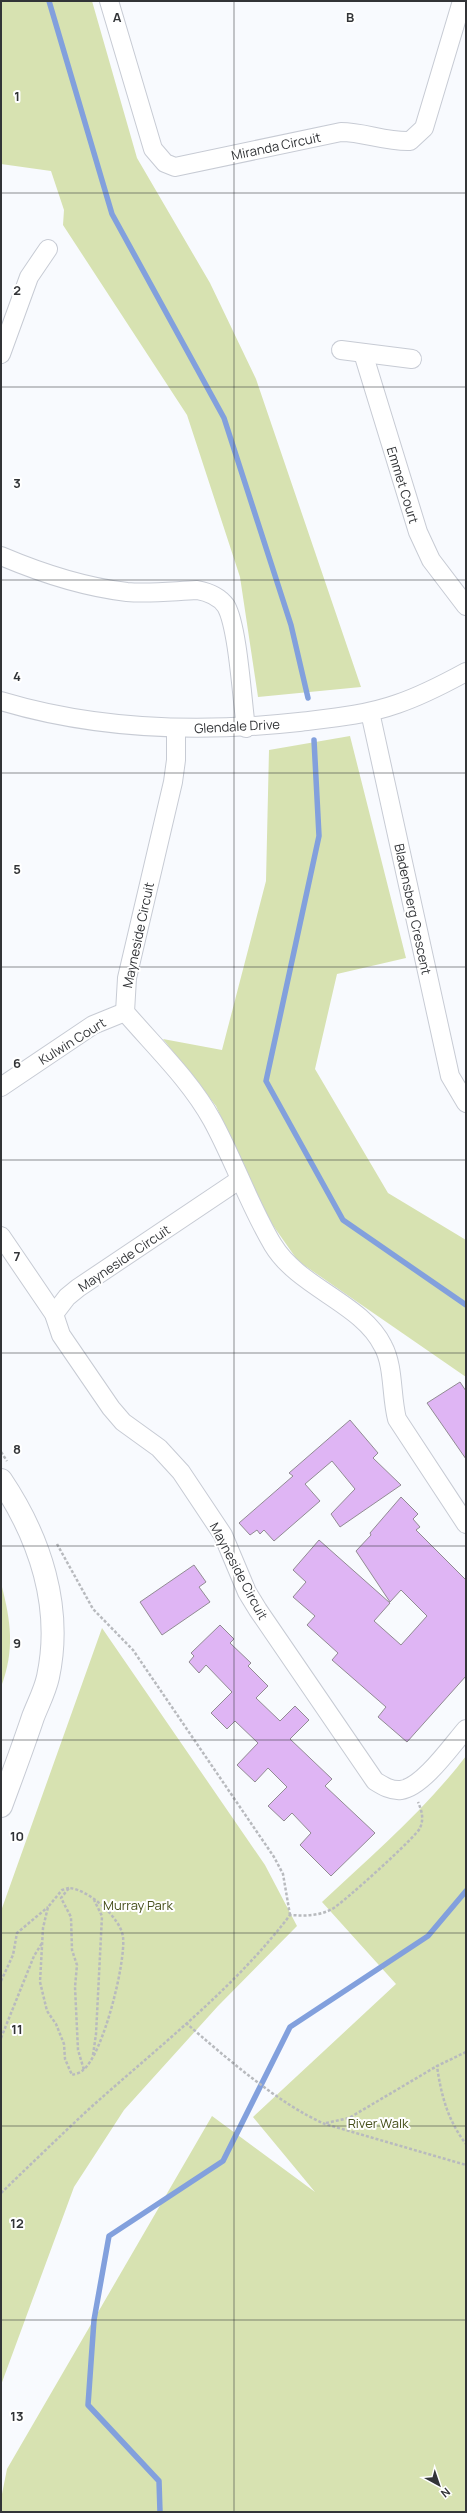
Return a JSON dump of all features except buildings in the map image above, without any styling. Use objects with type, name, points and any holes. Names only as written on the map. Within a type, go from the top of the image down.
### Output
[{"type":"street","name":"Miranda Circuit","points":[[109,1],[153,149],[165,163],[175,167],[341,132],[353,132],[398,141],[410,141],[424,128],[462,1]]},
{"type":"street","points":[[1,354],[29,277],[48,249]]},
{"type":"street","points":[[341,350],[412,359]]},
{"type":"street","name":"Emmet Court","points":[[364,353],[418,532],[432,560],[466,606]]},
{"type":"street","points":[[1,556],[42,573],[101,587],[127,592],[197,590],[208,592],[218,598],[231,617],[246,728]]},
{"type":"street","name":"Glendale Drive","points":[[1,701],[38,712],[83,720],[176,728],[246,728],[341,717],[370,712],[423,694],[466,672]]},
{"type":"street","name":"Bladensberg Crescent","points":[[370,712],[450,1076],[466,1103]]},
{"type":"street","name":"Mayneside Circuit","points":[[125,1012],[127,978],[173,782],[176,760],[176,728]]},
{"type":"street","points":[[125,1012],[190,1088],[212,1120],[239,1180],[273,1245],[284,1261],[362,1320],[383,1345],[389,1360],[393,1402],[397,1419],[466,1524]]},
{"type":"street","name":"Kulwin Court","points":[[1,1087],[93,1025],[125,1012]]},
{"type":"street","name":"Mayneside Circuit","points":[[54,1314],[67,1297],[78,1288],[239,1180]]},
{"type":"street","name":"Mayneside Circuit","points":[[1,1236],[54,1314],[61,1335],[111,1408],[123,1422],[159,1448],[181,1472],[223,1535],[247,1592],[258,1610],[375,1781],[387,1788],[401,1790],[412,1786]]},
{"type":"street","points":[[1,1806],[48,1678],[53,1637],[50,1598],[42,1560],[5,1472]]},
{"type":"street","points":[[412,1786],[426,1774],[466,1729]]},
{"type":"path","points":[[1,1452],[5,1472]]},
{"type":"path","points":[[1,2193],[90,2109],[164,2046],[269,1944],[290,1915],[283,1874],[274,1858],[133,1650],[93,1609],[56,1540]]},
{"type":"path","points":[[290,1915],[308,1916],[334,1908],[415,1836],[420,1828],[423,1818],[412,1786]]},
{"type":"path","points":[[69,1888],[61,1898],[71,1917],[72,1950],[77,1965],[78,2050],[84,2070]]},
{"type":"path","points":[[1,1981],[13,1955],[17,1933],[48,1907],[62,1890],[69,1888],[80,1889],[93,1898],[110,1914],[123,1935],[123,1953],[103,2040],[84,2070],[72,2075],[65,2059],[64,2044],[56,2024],[47,2011],[40,1982],[42,1928],[48,1907]]},
{"type":"path","points":[[93,1898],[102,1916],[96,2034],[93,2057]]},
{"type":"path","points":[[1,2038],[34,1956],[42,1942]]},
{"type":"path","points":[[186,2023],[207,2042],[295,2109],[325,2124],[466,2165]]},
{"type":"path","points":[[325,2124],[349,2118],[437,2066],[466,2052]]},
{"type":"path","points":[[437,2066],[441,2096],[449,2115],[466,2144]]},
{"type":"green space","points":[[1,1],[92,1],[137,158],[210,283],[256,379],[361,687],[258,697],[240,577],[187,415],[63,225],[64,210],[51,171],[1,164]]},
{"type":"green space","points":[[350,736],[406,958],[337,974],[315,1069],[388,1193],[466,1240],[466,1377],[298,1261],[265,1214],[216,1106],[163,1039],[222,1050],[266,881],[269,750]]},
{"type":"green space","points":[[1,1583],[9,1623],[10,1648],[1,1687]]},
{"type":"green space","name":"Murray Park","points":[[102,1628],[265,1865],[297,1926],[218,2006],[124,2110],[74,2187],[1,2385],[1,1911]]},
{"type":"green space","name":"River Walk","points":[[466,1756],[466,2512],[1,2512],[1,2499],[7,2469],[212,2116],[315,2192],[253,2117],[396,1984],[322,1902],[415,1814]]},
{"type":"waterway","points":[[49,1],[112,214],[224,418],[291,625],[308,698]]},
{"type":"waterway","points":[[314,740],[319,836],[266,1081],[343,1220],[466,1305]]},
{"type":"waterway","points":[[160,2512],[159,2481],[88,2405],[94,2320],[109,2236],[223,2161],[290,2027],[428,1936],[466,1891]]}]
